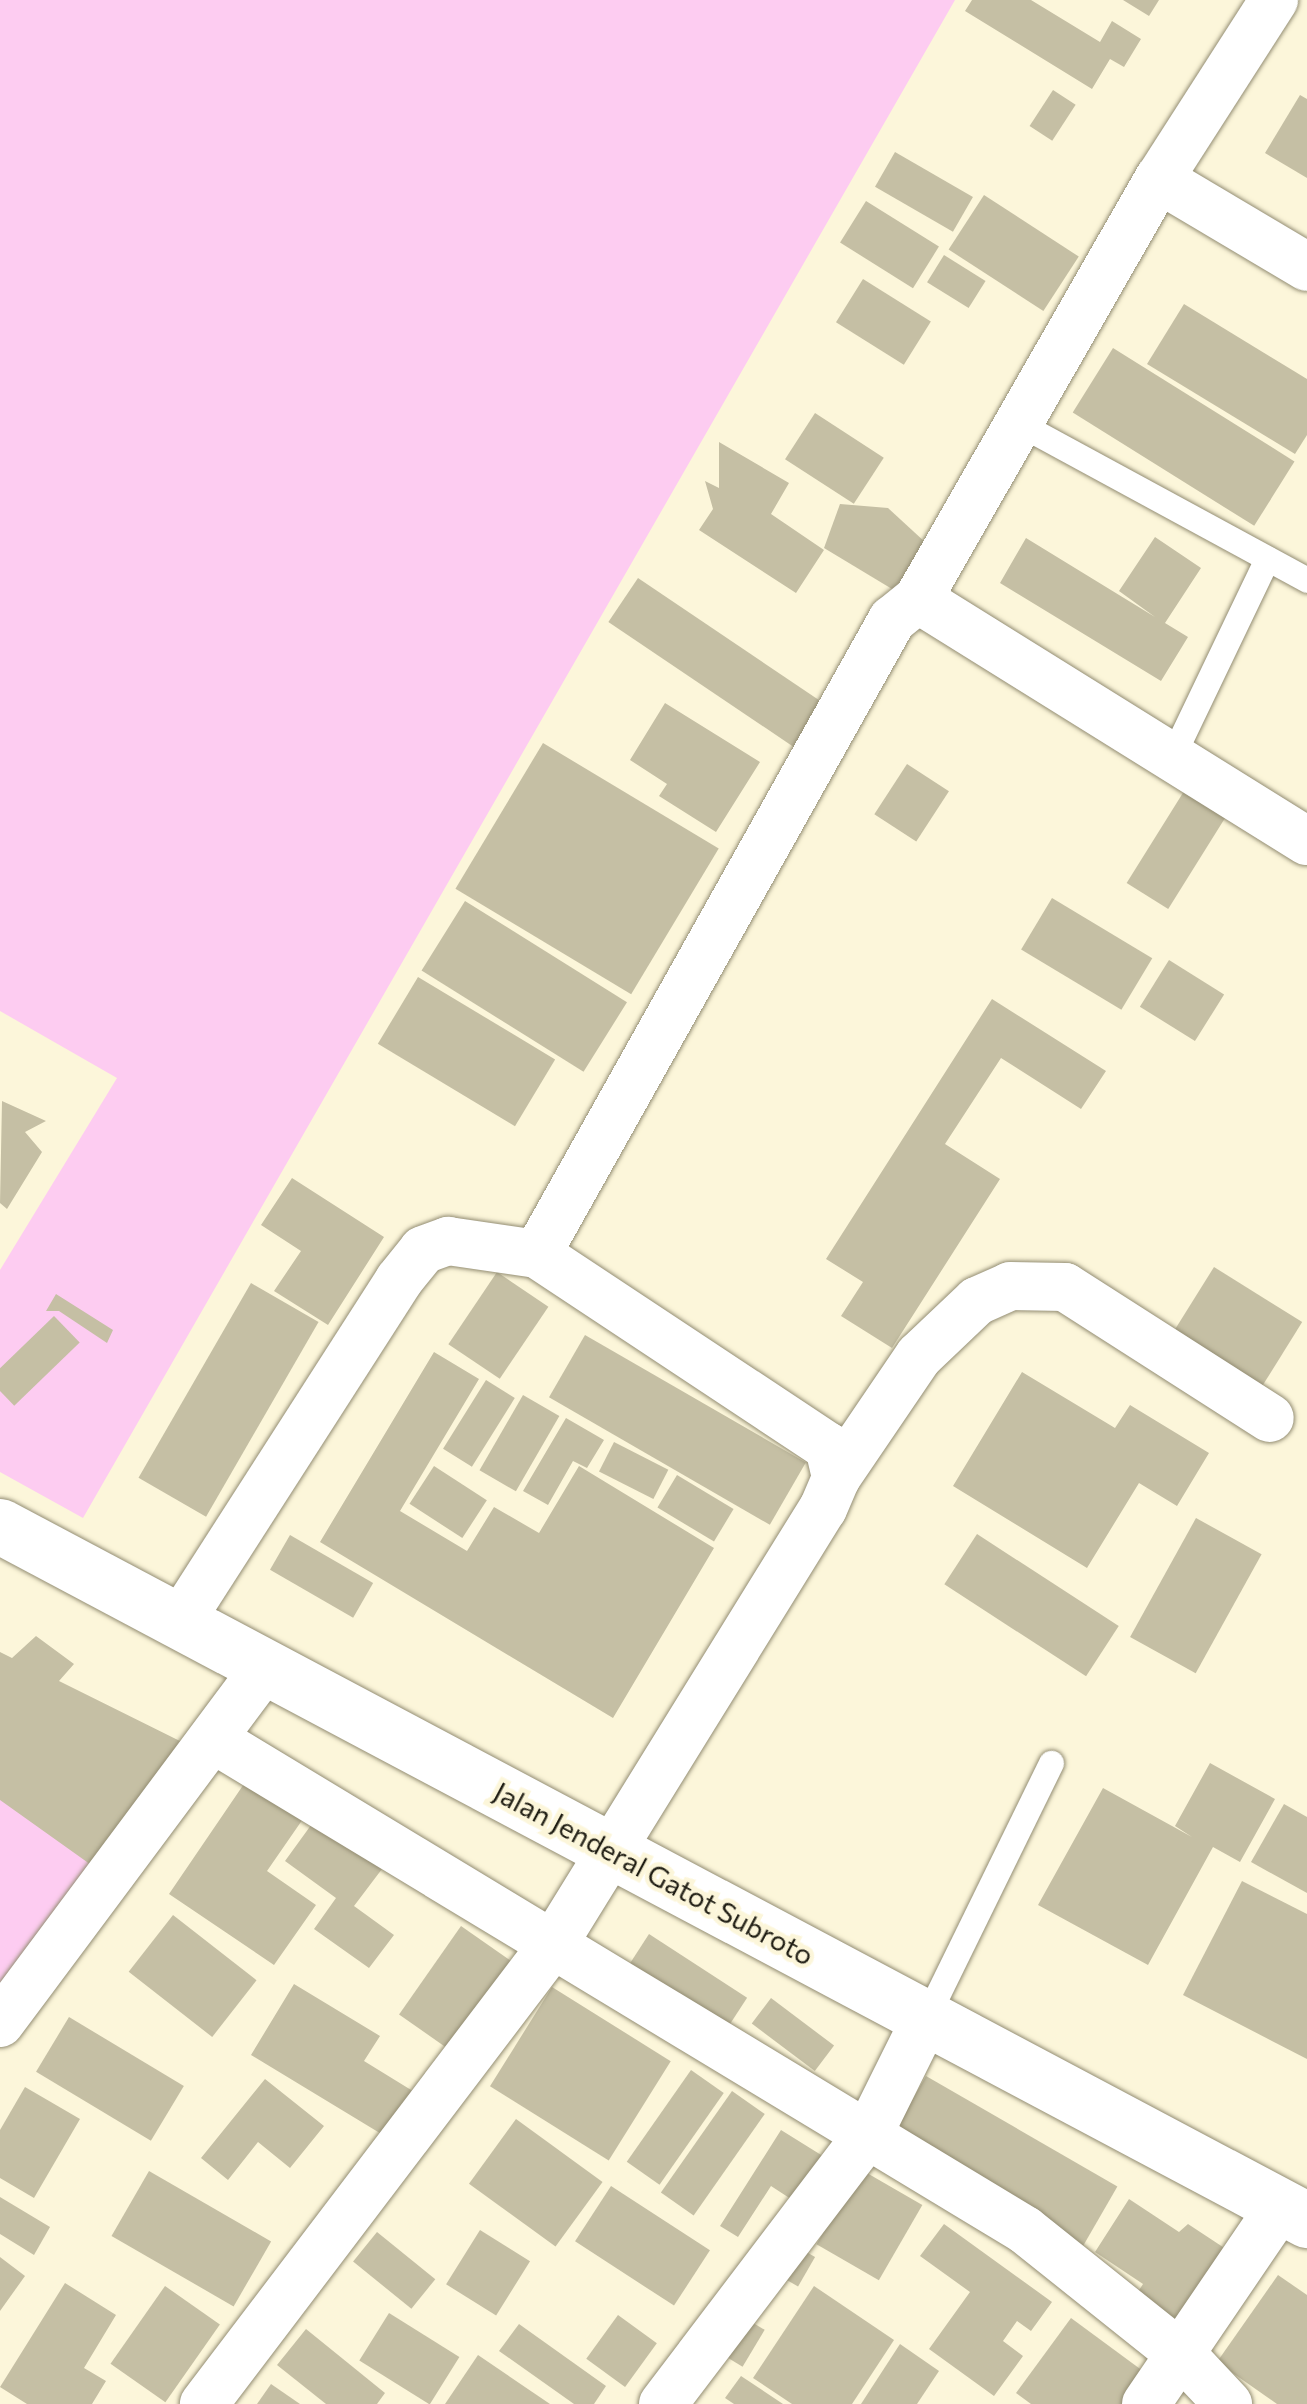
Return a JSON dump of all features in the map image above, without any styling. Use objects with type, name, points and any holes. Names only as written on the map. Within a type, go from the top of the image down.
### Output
[{"type":"highway","name":"Jalan Jenderal Gatot Subroto","points":[[0,1526],[1294,2213]]},
{"type":"street","points":[[538,1254],[892,620],[918,598],[1159,179],[1274,0]]},
{"type":"street","points":[[1159,179],[1307,266]]},
{"type":"street","points":[[918,598],[1307,841]]},
{"type":"street","points":[[180,1623],[424,1250],[474,1241],[538,1254],[829,1447],[836,1478]]},
{"type":"street","points":[[204,2404],[554,1942],[836,1478],[919,1356],[977,1302],[1010,1286],[1065,1287],[1270,1418]]},
{"type":"street","points":[[0,2023],[266,1668]]},
{"type":"street","points":[[213,1739],[1025,2230],[1183,2356],[1228,2404]]},
{"type":"street","points":[[664,2404],[869,2133],[927,2016]]},
{"type":"street","points":[[1146,2404],[1294,2213]]},
{"type":"lane","points":[[1020,424],[1307,580]]},
{"type":"lane","points":[[1172,757],[1267,559]]},
{"type":"lane","points":[[927,2016],[1051,1763]]},
{"type":"shaded area","points":[[0,0],[955,0],[83,1518],[0,1472],[0,1270],[117,1078],[0,1011]]},
{"type":"shaded area","points":[[0,1799],[116,1876],[0,2023]]},
{"type":"building","points":[[972,0],[1031,0],[1100,42],[1112,21],[1141,39],[1124,67],[1110,59],[1092,89],[965,11]]},
{"type":"building","points":[[1123,0],[1159,0],[1149,16]]},
{"type":"building","points":[[1053,90],[1076,105],[1052,141],[1030,126]]},
{"type":"building","points":[[1300,95],[1307,99],[1307,178],[1265,153]]},
{"type":"building","points":[[895,152],[973,197],[953,232],[875,187]]},
{"type":"building","points":[[984,195],[1079,257],[1043,311],[949,250]]},
{"type":"building","points":[[866,201],[939,247],[913,288],[840,243]]},
{"type":"building","points":[[944,255],[986,281],[969,308],[927,282]]},
{"type":"building","points":[[863,279],[931,321],[904,365],[836,322]]},
{"type":"building","points":[[1184,304],[1307,379],[1307,435],[1295,454],[1147,364]]},
{"type":"building","points":[[1113,348],[1294,461],[1254,526],[1073,412]]},
{"type":"building","points":[[815,413],[884,458],[854,504],[785,459]]},
{"type":"building","points":[[719,442],[789,483],[771,514],[824,550],[796,593],[699,530],[713,509],[705,481],[719,488]]},
{"type":"building","points":[[840,504],[888,508],[938,554],[902,595],[824,548]]},
{"type":"building","points":[[1155,537],[1201,568],[1165,623],[1188,637],[1161,681],[1000,583],[1026,538],[1155,617],[1119,591]]},
{"type":"building","points":[[638,578],[827,705],[797,749],[608,622]]},
{"type":"building","points":[[665,703],[760,762],[716,832],[659,796],[667,784],[630,760]]},
{"type":"building","points":[[543,743],[719,849],[631,994],[455,889]]},
{"type":"building","points":[[907,764],[949,791],[916,842],[874,814]]},
{"type":"building","points":[[1186,788],[1228,814],[1168,909],[1127,883]]},
{"type":"building","points":[[1052,898],[1152,958],[1121,1010],[1021,949]]},
{"type":"building","points":[[465,901],[627,1002],[584,1072],[422,971]]},
{"type":"building","points":[[1169,960],[1224,994],[1195,1041],[1140,1007]]},
{"type":"building","points":[[418,977],[555,1059],[515,1126],[378,1044]]},
{"type":"building","points":[[992,999],[1106,1071],[1081,1109],[1001,1058],[945,1144],[1000,1179],[892,1348],[841,1316],[863,1282],[826,1259]]},
{"type":"building","points":[[2,1101],[46,1121],[25,1132],[42,1152],[7,1209],[0,1203]]},
{"type":"building","points":[[292,1178],[384,1237],[328,1325],[274,1291],[301,1251],[261,1225]]},
{"type":"building","points":[[1214,1267],[1302,1322],[1258,1393],[1169,1338]]},
{"type":"building","points":[[497,1272],[548,1307],[500,1379],[448,1344]]},
{"type":"building","points":[[251,1283],[319,1322],[206,1517],[138,1478]]},
{"type":"building","points":[[56,1294],[113,1330],[107,1343],[59,1311],[46,1311]]},
{"type":"building","points":[[54,1316],[80,1343],[14,1406],[0,1391],[0,1368]]},
{"type":"building","points":[[585,1335],[806,1462],[770,1525],[549,1397]]},
{"type":"building","points":[[434,1352],[479,1379],[400,1511],[467,1551],[494,1507],[539,1533],[579,1466],[714,1548],[613,1718],[320,1542]]},
{"type":"building","points":[[1022,1372],[1115,1428],[1130,1405],[1209,1453],[1177,1506],[1139,1483],[1087,1568],[953,1486]]},
{"type":"building","points":[[486,1380],[515,1398],[472,1467],[443,1449]]},
{"type":"building","points":[[523,1395],[559,1416],[516,1491],[479,1470]]},
{"type":"building","points":[[566,1418],[604,1440],[587,1468],[573,1461],[548,1505],[523,1491]]},
{"type":"building","points":[[614,1442],[668,1470],[653,1499],[599,1471]]},
{"type":"building","points":[[434,1466],[487,1500],[462,1538],[409,1504]]},
{"type":"building","points":[[677,1475],[734,1509],[714,1542],[657,1508]]},
{"type":"building","points":[[1196,1518],[1262,1554],[1196,1673],[1130,1637]]},
{"type":"building","points":[[977,1534],[1119,1626],[1086,1676],[944,1584]]},
{"type":"building","points":[[290,1535],[373,1583],[353,1618],[270,1570]]},
{"type":"building","points":[[36,1636],[74,1664],[59,1681],[194,1748],[94,1867],[0,1800],[0,1652],[12,1658]]},
{"type":"building","points":[[1210,1763],[1275,1799],[1240,1862],[1213,1847],[1148,1965],[1038,1905],[1103,1788],[1192,1837],[1175,1826]]},
{"type":"building","points":[[248,1778],[305,1816],[267,1871],[316,1905],[274,1965],[169,1894]]},
{"type":"building","points":[[1284,1804],[1307,1817],[1307,1893],[1251,1862]]},
{"type":"building","points":[[314,1821],[382,1869],[354,1906],[394,1935],[369,1968],[314,1929],[336,1898],[285,1861]]},
{"type":"building","points":[[1242,1881],[1307,1914],[1307,2059],[1183,1995]]},
{"type":"building","points":[[173,1915],[257,1980],[212,2037],[129,1972]]},
{"type":"building","points":[[461,1926],[513,1963],[451,2051],[399,2014]]},
{"type":"building","points":[[649,1934],[747,1998],[725,2032],[627,1968]]},
{"type":"building","points":[[294,1984],[380,2036],[364,2061],[416,2093],[388,2138],[251,2055]]},
{"type":"building","points":[[552,1987],[671,2061],[609,2160],[490,2086]]},
{"type":"building","points":[[771,1998],[834,2046],[815,2071],[752,2024]]},
{"type":"building","points":[[69,2017],[184,2086],[151,2141],[36,2072]]},
{"type":"building","points":[[691,2070],[724,2093],[660,2185],[627,2162]]},
{"type":"building","points":[[926,2076],[1117,2186],[1083,2246],[891,2136]]},
{"type":"building","points":[[265,2079],[324,2126],[290,2168],[258,2142],[228,2180],[201,2158]]},
{"type":"building","points":[[25,2087],[80,2119],[34,2198],[0,2178],[0,2130]]},
{"type":"building","points":[[732,2091],[765,2114],[694,2216],[661,2193]]},
{"type":"building","points":[[516,2119],[603,2182],[556,2247],[469,2184]]},
{"type":"building","points":[[781,2130],[826,2158],[797,2203],[771,2186],[738,2237],[720,2226]]},
{"type":"building","points":[[860,2169],[922,2205],[879,2280],[816,2244]]},
{"type":"building","points":[[149,2171],[271,2242],[234,2306],[112,2236]]},
{"type":"building","points":[[611,2186],[710,2250],[674,2306],[575,2241]]},
{"type":"building","points":[[0,2197],[50,2227],[34,2255],[0,2234]]},
{"type":"building","points":[[1129,2199],[1179,2232],[1188,2224],[1238,2257],[1186,2337],[1132,2301],[1143,2284],[1095,2252]]},
{"type":"building","points":[[944,2224],[1052,2302],[1031,2331],[1017,2321],[1003,2341],[1023,2356],[994,2396],[929,2349],[970,2292],[920,2256]]},
{"type":"building","points":[[480,2230],[530,2261],[496,2316],[446,2284]]},
{"type":"building","points":[[377,2232],[435,2279],[411,2309],[353,2262]]},
{"type":"building","points":[[796,2246],[815,2257],[798,2286],[779,2275]]},
{"type":"building","points":[[0,2257],[25,2276],[0,2311]]},
{"type":"building","points":[[1278,2275],[1307,2295],[1307,2404],[1277,2404],[1217,2362]]},
{"type":"building","points":[[65,2283],[116,2315],[84,2368],[106,2381],[92,2404],[27,2404],[0,2387]]},
{"type":"building","points":[[165,2286],[220,2324],[165,2402],[111,2364]]},
{"type":"building","points":[[814,2286],[894,2340],[852,2404],[792,2404],[753,2378]]},
{"type":"building","points":[[389,2313],[459,2357],[430,2404],[359,2360]]},
{"type":"building","points":[[618,2315],[657,2343],[625,2387],[586,2359]]},
{"type":"building","points":[[745,2318],[765,2330],[743,2367],[723,2355]]},
{"type":"building","points":[[1071,2318],[1147,2374],[1125,2404],[1031,2404],[1016,2393]]},
{"type":"building","points":[[519,2324],[606,2386],[594,2404],[574,2404],[499,2351]]},
{"type":"building","points":[[306,2329],[385,2393],[377,2404],[326,2404],[277,2365]]},
{"type":"building","points":[[900,2344],[939,2371],[917,2404],[861,2404]]},
{"type":"building","points":[[478,2355],[550,2404],[445,2404]]},
{"type":"building","points":[[741,2376],[783,2404],[734,2404],[725,2398]]},
{"type":"building","points":[[271,2384],[300,2404],[257,2404]]}]
